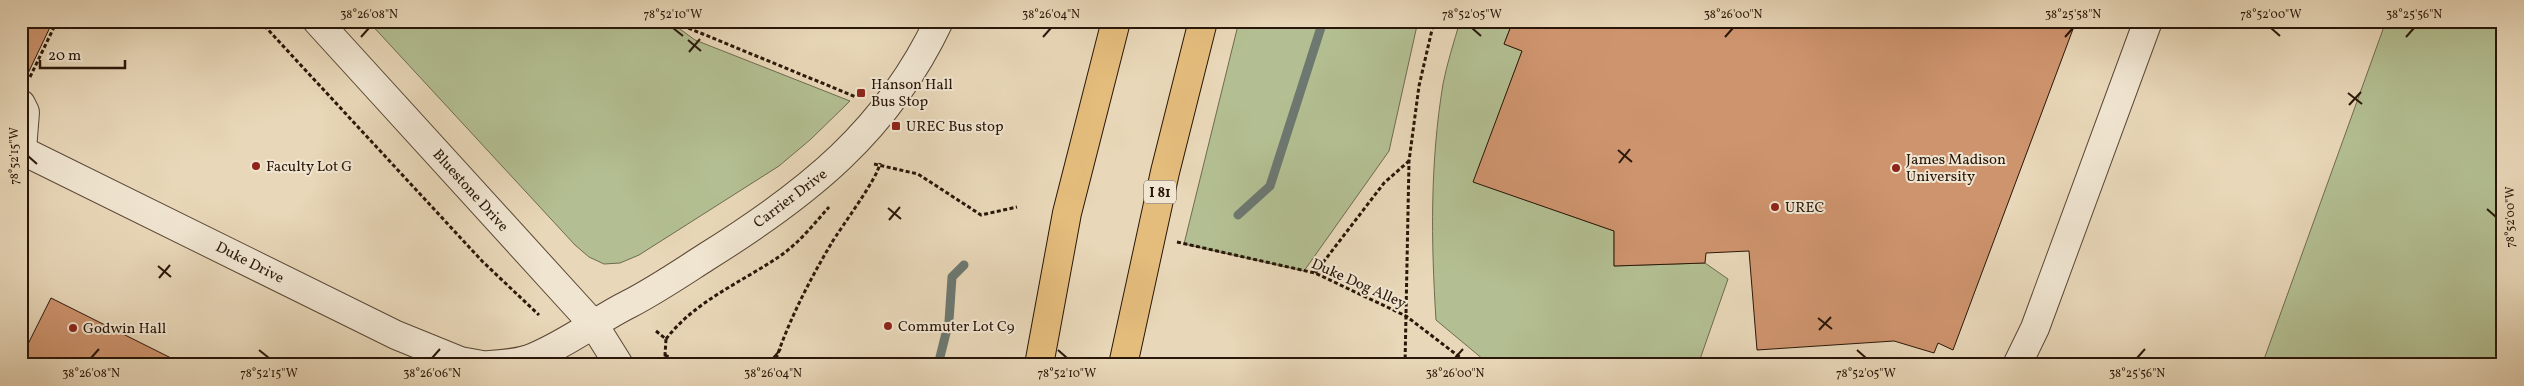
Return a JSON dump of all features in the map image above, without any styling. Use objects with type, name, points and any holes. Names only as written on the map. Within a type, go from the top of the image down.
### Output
[{"type":"highway","points":[[1038,365],[1067,213],[1116,21]]},
{"type":"highway","name":"I 81","points":[[1123,365],[1159,200],[1203,21]]},
{"type":"street","name":"Bluestone Drive","points":[[317,21],[594,325],[619,365]]},
{"type":"street","name":"Carrier Drive","points":[[594,325],[776,212],[832,167],[866,131],[900,88],[919,60],[939,21]]},
{"type":"street","points":[[2017,365],[2035,328],[2148,21]]},
{"type":"street","points":[[21,104],[26,112],[22,150]]},
{"type":"street","name":"Duke Drive","points":[[22,150],[396,335],[460,361],[482,365]]},
{"type":"street","points":[[489,365],[513,363],[533,358],[594,325]]},
{"type":"path","points":[[30,78],[58,21]]},
{"type":"path","points":[[260,21],[482,261],[540,315]]},
{"type":"path","points":[[678,21],[859,99]]},
{"type":"path","points":[[1405,365],[1409,162],[1419,86],[1434,21]]},
{"type":"path","points":[[774,365],[805,290],[860,198],[879,172],[880,158]]},
{"type":"path","points":[[1315,273],[1384,183],[1409,162]]},
{"type":"path","points":[[888,165],[918,174],[981,214],[1017,207]]},
{"type":"path","name":"Duke Dog Alley","points":[[1175,242],[1315,273],[1406,316],[1470,365]]},
{"type":"path","points":[[668,365],[665,355],[666,339],[679,322],[781,255]]},
{"type":"path","points":[[656,331],[666,339]]},
{"type":"path","points":[[665,355],[676,361],[678,365]]},
{"type":"green space","points":[[368,21],[669,21],[695,40],[850,101],[811,139],[779,166],[639,255],[620,263],[604,264],[589,257],[575,245]]},
{"type":"green space","points":[[1239,21],[1418,21],[1389,151],[1304,271],[1184,244]]},
{"type":"green space","points":[[1460,21],[1513,21],[1504,44],[1522,51],[1474,182],[1614,231],[1614,266],[1705,263],[1728,279],[1698,365],[1490,365],[1436,320],[1433,202],[1436,143],[1443,84]]},
{"type":"green space","points":[[2386,21],[2503,21],[2503,365],[2262,365]]},
{"type":"building","points":[[21,21],[53,21],[21,88]]},
{"type":"building","name":"UREC","points":[[1513,21],[2076,21],[1953,350],[1938,343],[1934,353],[1894,341],[1757,350],[1749,251],[1706,253],[1705,263],[1614,266],[1614,231],[1473,182],[1522,51],[1504,44]]},
{"type":"building","name":"Godwin Hall","points":[[51,298],[185,365],[21,365],[21,358]]},
{"type":"waterway","points":[[1238,215],[1270,186],[1323,21]]},
{"type":"waterway","points":[[938,365],[949,321],[952,277],[964,265]]},
{"type":"place","name":"Hanson Hall Bus Stop","points":[[861,93]]},
{"type":"place","name":"UREC Bus stop","points":[[896,126]]},
{"type":"place","name":"Faculty Lot G","points":[[256,166]]},
{"type":"place","name":"James Madison University","points":[[1896,168]]},
{"type":"place","name":"UREC","points":[[1775,207]]},
{"type":"place","name":"Commuter Lot C9","points":[[888,326]]},
{"type":"place","name":"Godwin Hall","points":[[73,328]]}]
